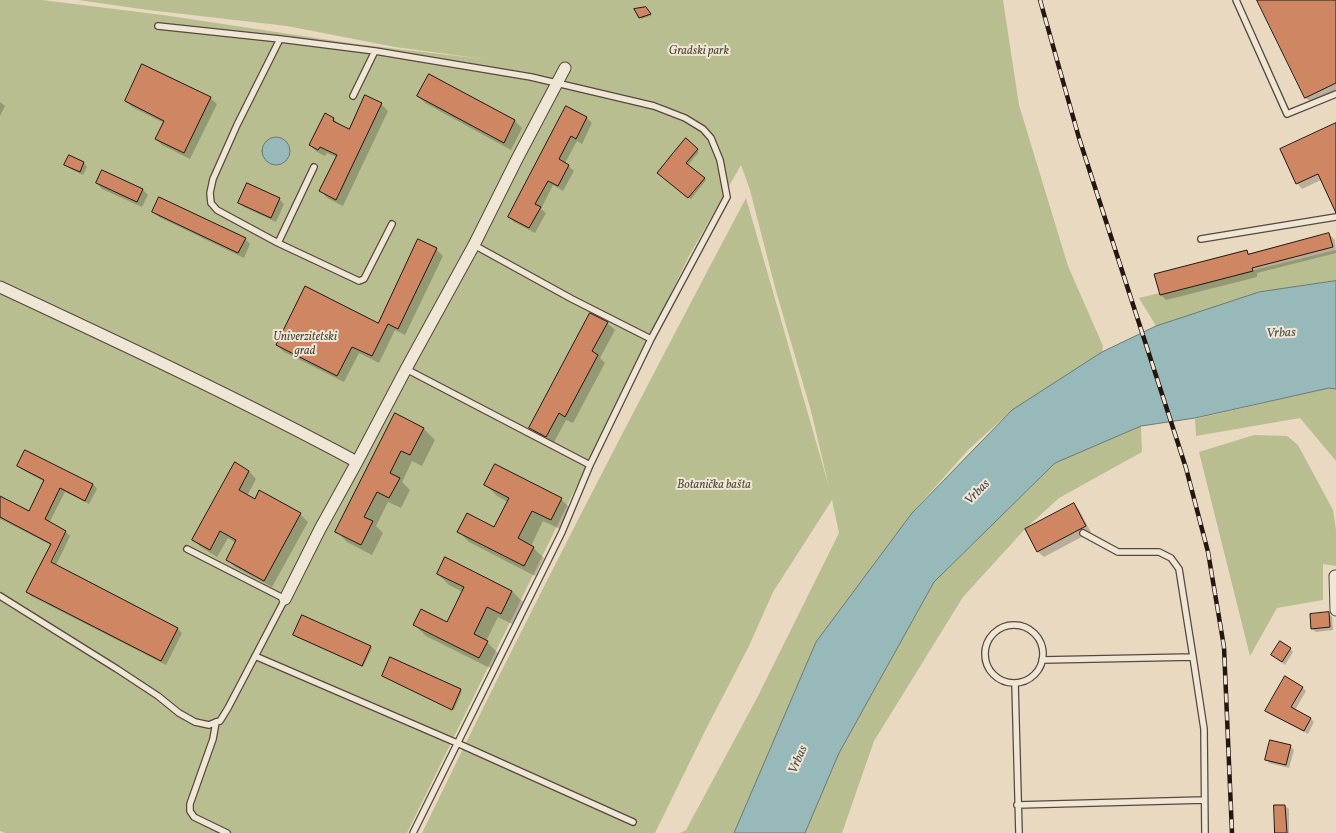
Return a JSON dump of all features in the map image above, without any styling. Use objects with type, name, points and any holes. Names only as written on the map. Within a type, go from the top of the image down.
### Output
[{"type":"street","points":[[284,599],[320,529],[474,245],[565,68]]},
{"type":"street","points":[[0,287],[212,386],[357,462]]},
{"type":"street","points":[[1335,576],[1336,610]]},
{"type":"lane","points":[[1236,0],[1287,114],[1336,94]]},
{"type":"lane","points":[[158,26],[375,51],[531,78],[654,106],[685,118],[703,129],[711,138],[716,149],[723,172],[727,197],[651,339],[590,465],[562,532],[456,743],[413,833]]},
{"type":"lane","points":[[280,39],[237,125],[213,179],[210,193],[211,203],[217,210],[278,243],[359,281],[364,279],[392,224]]},
{"type":"lane","points":[[353,96],[375,51]]},
{"type":"lane","points":[[278,243],[314,167]]},
{"type":"lane","points":[[1200,239],[1336,217]]},
{"type":"lane","points":[[474,245],[572,299],[651,339]]},
{"type":"lane","points":[[406,369],[590,465]]},
{"type":"lane","points":[[1083,534],[1118,552],[1159,552],[1171,558],[1179,569],[1204,729],[1205,833]]},
{"type":"lane","points":[[0,596],[117,669],[158,696],[178,713],[195,722],[209,726],[220,721],[228,708],[284,599],[187,549]]},
{"type":"lane","points":[[1008,626],[1017,626],[1026,628],[1040,641],[1043,651],[1042,660],[1039,669],[1033,676],[1025,681],[1015,683],[1006,682],[997,678],[990,671],[986,662],[985,653],[987,644],[999,629],[1008,626]]},
{"type":"lane","points":[[255,656],[633,822]]},
{"type":"lane","points":[[1042,660],[1193,657]]},
{"type":"lane","points":[[1015,683],[1017,806],[1019,833]]},
{"type":"lane","points":[[216,722],[213,739],[190,804],[190,811],[194,817],[227,833]]},
{"type":"lane","points":[[1017,806],[1204,800]]},
{"type":"green space","name":"Univerzitetski grad","points":[[0,0],[42,0],[163,15],[356,44],[491,60],[395,47],[287,26],[148,10],[78,0],[1003,0],[1019,105],[1068,266],[1103,346],[1102,352],[1012,410],[968,450],[912,513],[816,642],[734,833],[680,833],[686,830],[758,696],[839,533],[832,500],[773,592],[749,646],[655,833],[422,833],[500,673],[581,514],[746,198],[829,487],[811,411],[776,291],[750,190],[741,165],[689,256],[407,833],[5,833],[0,831]]},
{"type":"green space","points":[[1336,250],[1336,281],[1259,292],[1156,326],[1139,298]]},
{"type":"green space","points":[[1329,388],[1336,389],[1336,461],[1300,418],[1196,436],[1195,419]]},
{"type":"green space","points":[[1141,426],[1142,452],[1059,498],[1025,529],[963,597],[874,741],[842,833],[805,833],[839,753],[934,582],[1055,463]]},
{"type":"green space","points":[[1254,435],[1287,436],[1298,445],[1333,510],[1336,530],[1336,566],[1323,564],[1323,600],[1277,608],[1250,656],[1199,452]]},
{"type":"water","points":[[276,137],[286,141],[290,151],[286,161],[276,165],[266,161],[262,151],[266,141]]},
{"type":"water","name":"Vrbas","points":[[1336,281],[1336,389],[1329,388],[1195,418],[1141,426],[1055,463],[934,582],[839,753],[805,833],[734,833],[816,642],[912,513],[1012,410],[1102,352],[1156,326],[1259,292]]},
{"type":"building","points":[[1257,0],[1336,0],[1336,83],[1305,98]]},
{"type":"building","points":[[646,7],[651,14],[639,18],[634,9]]},
{"type":"building","points":[[142,64],[211,97],[184,153],[155,139],[164,121],[125,101]]},
{"type":"building","points":[[429,74],[515,120],[504,143],[417,96]]},
{"type":"building","points":[[365,95],[382,103],[336,200],[319,191],[337,155],[320,147],[318,150],[309,145],[325,113],[334,118],[333,121],[349,129]]},
{"type":"building","points":[[566,106],[587,117],[576,139],[571,136],[559,159],[569,165],[558,186],[548,181],[535,204],[541,207],[529,228],[508,217]]},
{"type":"building","points":[[1336,123],[1336,213],[1318,174],[1296,184],[1280,149]]},
{"type":"building","points":[[686,138],[698,149],[686,163],[705,178],[688,198],[657,173]]},
{"type":"building","points":[[69,155],[84,162],[80,172],[64,165]]},
{"type":"building","points":[[102,170],[143,189],[137,202],[96,183]]},
{"type":"building","points":[[247,183],[280,198],[271,218],[238,203]]},
{"type":"building","points":[[159,197],[246,238],[238,253],[152,212]]},
{"type":"building","points":[[1329,233],[1333,247],[1252,268],[1253,271],[1160,295],[1154,274],[1247,250],[1248,254]]},
{"type":"building","points":[[418,239],[437,248],[398,329],[388,324],[372,356],[352,347],[337,376],[276,345],[305,286],[378,323]]},
{"type":"building","points":[[590,313],[608,322],[592,351],[598,355],[565,417],[559,413],[546,437],[529,428]]},
{"type":"building","points":[[395,413],[424,428],[410,455],[401,451],[390,473],[400,478],[389,498],[377,492],[364,517],[373,521],[361,545],[335,532]]},
{"type":"building","points":[[25,450],[93,484],[85,501],[60,488],[45,519],[66,531],[51,562],[178,628],[161,661],[26,592],[51,544],[0,517],[0,496],[29,511],[44,480],[17,466]]},
{"type":"building","points":[[235,462],[249,471],[239,490],[255,499],[259,490],[301,513],[264,581],[226,560],[236,540],[220,531],[210,550],[192,540]]},
{"type":"building","points":[[495,464],[562,498],[551,520],[532,511],[518,538],[534,547],[524,566],[457,532],[467,513],[494,527],[509,498],[484,485]]},
{"type":"building","points":[[1074,503],[1086,526],[1037,552],[1025,529]]},
{"type":"building","points":[[445,557],[512,591],[501,614],[487,607],[474,634],[488,641],[479,658],[413,625],[421,609],[447,622],[464,587],[437,574]]},
{"type":"building","points":[[1329,612],[1330,627],[1311,629],[1310,614]]},
{"type":"building","points":[[302,615],[371,646],[362,666],[293,635]]},
{"type":"building","points":[[1280,641],[1291,648],[1282,662],[1271,655]]},
{"type":"building","points":[[390,657],[461,689],[452,710],[382,676]]},
{"type":"building","points":[[1285,676],[1303,687],[1291,707],[1311,718],[1304,731],[1265,711]]},
{"type":"building","points":[[1270,740],[1291,745],[1286,765],[1265,760]]},
{"type":"building","points":[[1274,805],[1285,805],[1287,833],[1275,833]]},
{"type":"railway","points":[[1040,0],[1079,138],[1186,468],[1208,552],[1224,647],[1232,833]]},
{"type":"park label","name":"Gradski park","points":[[699,52]]},
{"type":"park label","name":"Botanička bašta","points":[[714,486]]}]
